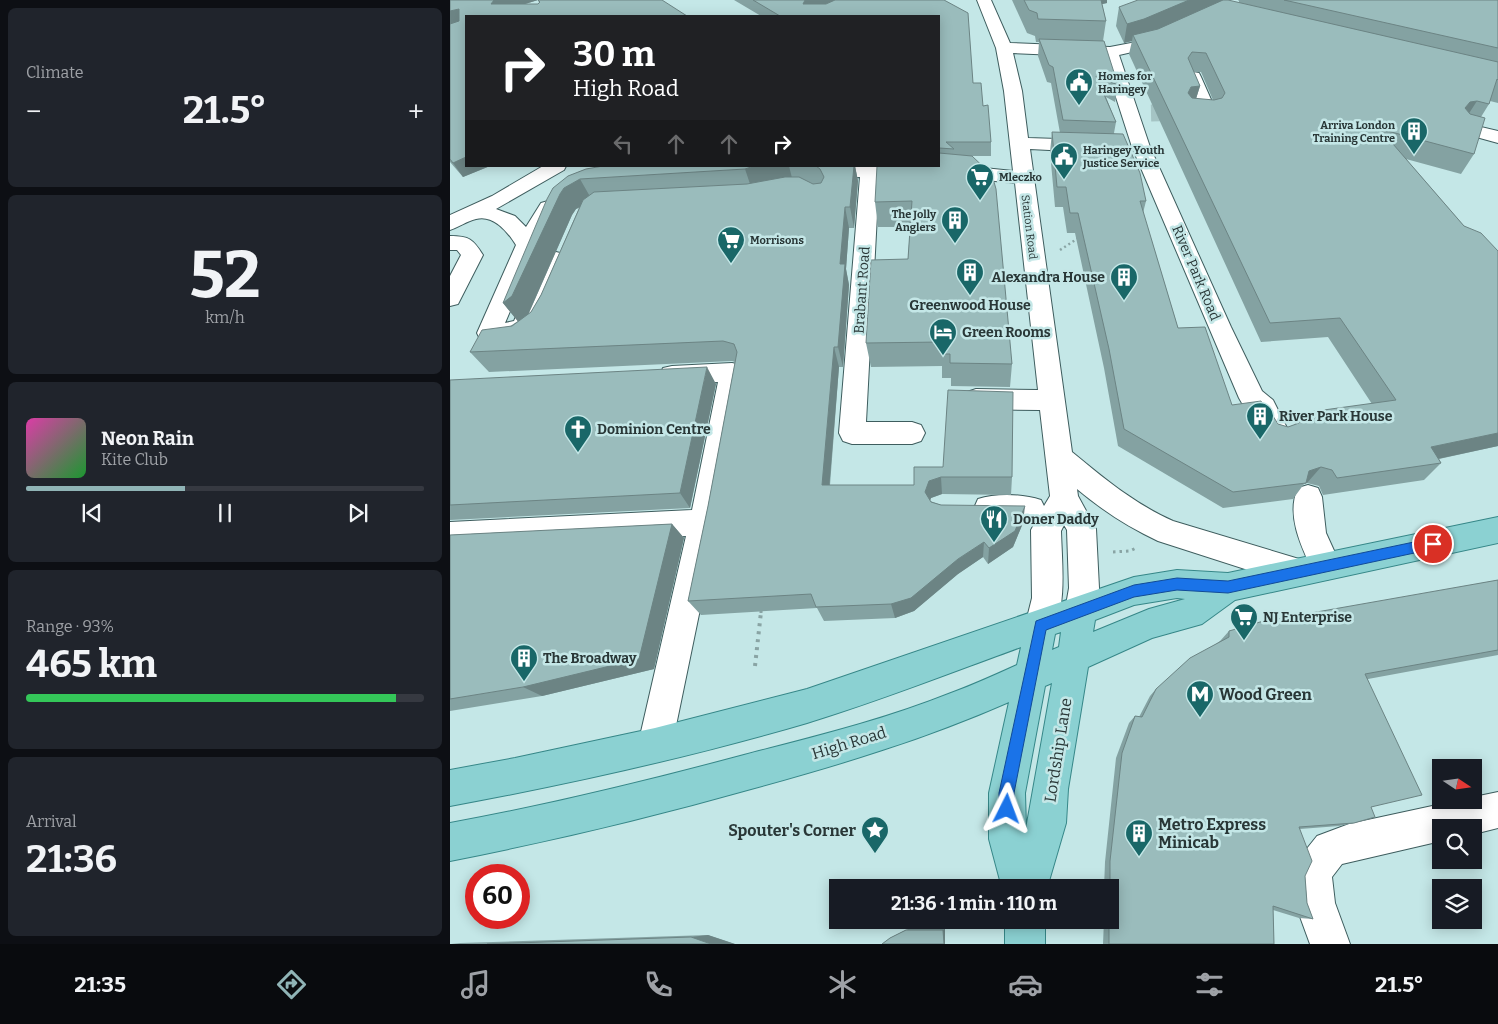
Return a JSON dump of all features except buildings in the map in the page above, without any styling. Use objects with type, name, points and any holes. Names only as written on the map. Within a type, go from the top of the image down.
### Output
[{"type":"main road","name":"High Road","points":[[450,788],[515,776],[654,745],[807,706],[1041,626],[1134,591],[1177,584],[1228,587],[1498,530]]},
{"type":"main road","name":"High Road","points":[[450,842],[524,828],[697,786],[814,754],[952,710],[1149,624],[1191,613],[1228,587]]},
{"type":"main road","name":"Lordship Lane","points":[[1030,879],[1047,824],[1050,789],[1081,611]]},
{"type":"main road","points":[[1019,879],[1008,839],[1007,793],[1041,626]]},
{"type":"main road","points":[[1025,929],[1025,944]]},
{"type":"street","name":"Station Road","points":[[984,0],[1004,48],[1013,91],[1064,498],[1081,529],[1084,588],[1081,611]]},
{"type":"street","points":[[1004,48],[1110,52],[1135,47],[1178,29]]},
{"type":"street","name":"River Park Road","points":[[1110,52],[1141,147],[1252,398],[1264,407],[1276,432]]},
{"type":"street","points":[[1193,112],[1208,112],[1194,77]]},
{"type":"street","points":[[1129,113],[1151,113]]},
{"type":"street","points":[[1464,128],[1498,137]]},
{"type":"street","points":[[1019,143],[1141,147]]},
{"type":"street","points":[[450,223],[478,212],[555,167]]},
{"type":"street","points":[[799,172],[936,170],[1023,178]]},
{"type":"street","name":"Brabant Road","points":[[870,171],[852,433],[912,433]]},
{"type":"street","points":[[562,196],[549,206],[527,245],[493,322],[490,337],[496,340],[522,338],[534,331],[542,318],[564,246]]},
{"type":"street","points":[[499,200],[529,213],[538,224]]},
{"type":"street","points":[[478,212],[505,218],[512,222],[527,245]]},
{"type":"street","points":[[450,243],[461,243],[467,246],[472,255],[450,298]]},
{"type":"street","points":[[644,377],[732,372],[704,522],[654,745]]},
{"type":"street","points":[[950,398],[1052,400]]},
{"type":"street","points":[[1059,457],[1110,500],[1146,522],[1168,532],[1312,569],[1314,542],[1308,522],[1308,497]]},
{"type":"street","points":[[1041,626],[1047,598],[1046,530],[1064,498]]},
{"type":"street","points":[[961,508],[1031,509]]},
{"type":"street","points":[[450,535],[704,522]]},
{"type":"street","points":[[1330,944],[1315,903],[1313,877],[1318,864],[1330,850],[1350,843],[1498,810]]},
{"type":"path","points":[[1060,250],[1086,233]]},
{"type":"path","points":[[755,666],[761,611]]},
{"type":"tunnel","points":[[1151,113],[1193,112]]},
{"type":"place","name":"Homes for Haringey","points":[[1079,106]]},
{"type":"place","name":"Arriva London Training Centre","points":[[1414,155]]},
{"type":"place","name":"Haringey Youth Justice Service","points":[[1064,180]]},
{"type":"place","name":"Mleczko","points":[[980,201]]},
{"type":"place","name":"The Jolly Anglers","points":[[955,244]]},
{"type":"place","name":"Morrisons","points":[[731,264]]},
{"type":"place","name":"Greenwood House","points":[[970,296]]},
{"type":"place","name":"Alexandra House","points":[[1124,301]]},
{"type":"place","name":"Green Rooms","points":[[943,356]]},
{"type":"place","name":"River Park House","points":[[1260,440]]},
{"type":"place","name":"Dominion Centre","points":[[578,453]]},
{"type":"place","name":"Doner Daddy","points":[[994,543]]},
{"type":"place","name":"NJ Enterprise","points":[[1244,641]]},
{"type":"place","name":"The Broadway","points":[[524,682]]},
{"type":"place","name":"Wood Green","points":[[1200,718]]},
{"type":"place","name":"Spouter's Corner","points":[[875,854]]},
{"type":"place","name":"Metro Express Minicab","points":[[1139,857]]},
{"type":"route","points":[[1007,809],[1007,793],[1041,626],[1134,591],[1177,584],[1228,587],[1433,544]]}]
